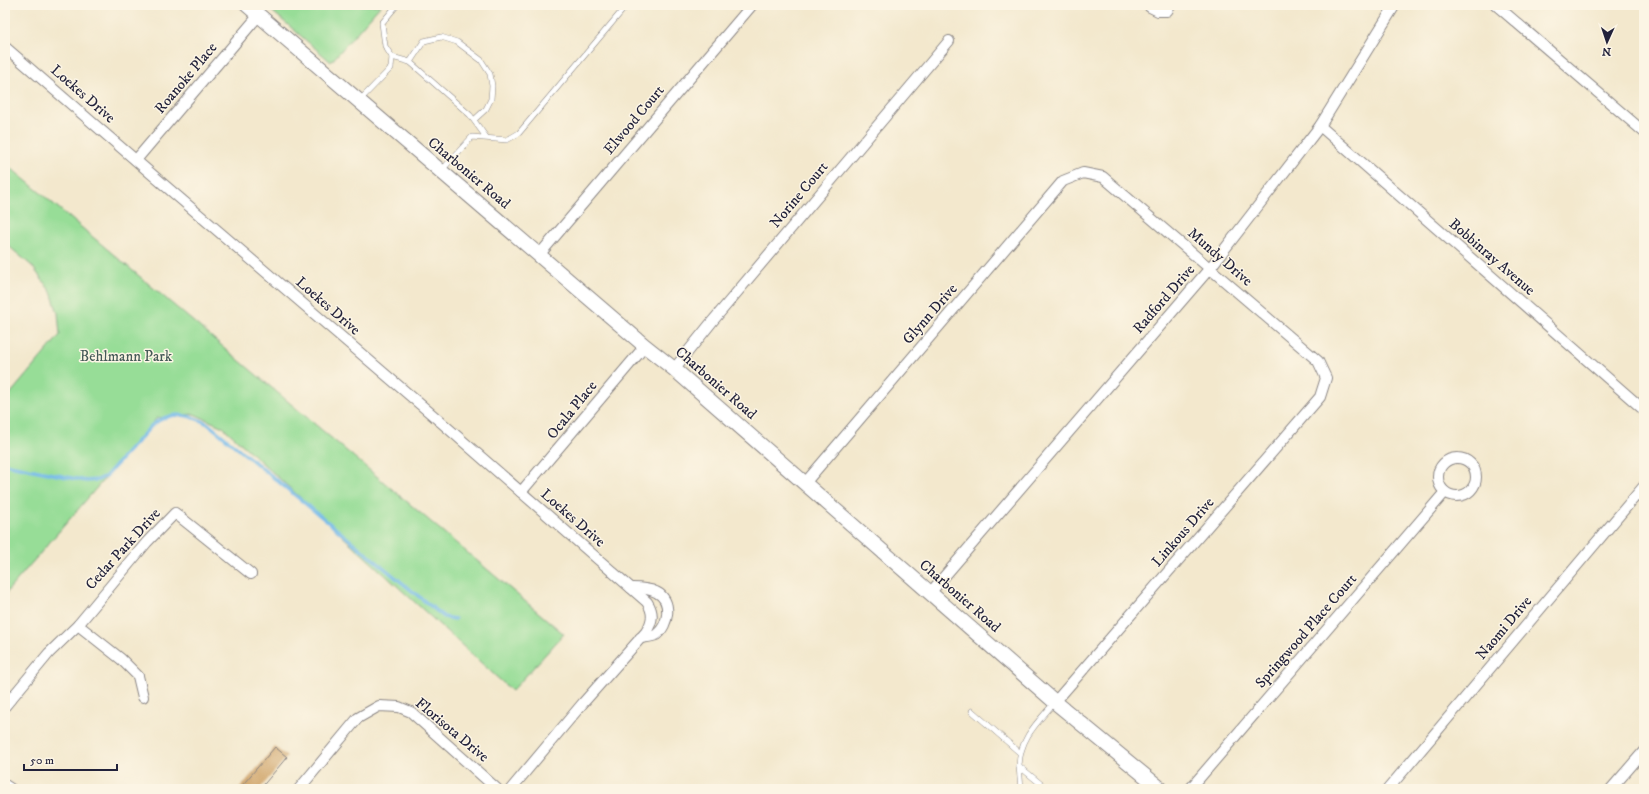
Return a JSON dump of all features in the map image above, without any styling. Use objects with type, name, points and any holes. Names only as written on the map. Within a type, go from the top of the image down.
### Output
[{"type":"main road","name":"Charbonier Road","points":[[247,5],[645,346],[674,369],[1055,702],[1161,789]]},
{"type":"street","name":"Elwood Court","points":[[539,254],[752,5]]},
{"type":"street","points":[[1150,5],[1150,7],[1158,12],[1167,10],[1171,5]]},
{"type":"street","name":"Radford Drive","points":[[930,593],[1210,268],[1320,126],[1394,5]]},
{"type":"street","points":[[1496,5],[1644,132]]},
{"type":"street","name":"Roanoke Place","points":[[136,160],[259,15]]},
{"type":"street","name":"Norine Court","points":[[674,369],[698,338],[949,41]]},
{"type":"street","name":"Loekes Drive","points":[[5,47],[647,602],[652,610],[650,625],[511,789]]},
{"type":"street","name":"Bobbinray Avenue","points":[[1320,126],[1644,410]]},
{"type":"street","name":"Mundy Drive","points":[[1083,173],[1103,177],[1318,361],[1326,378]]},
{"type":"street","name":"Glynn Drive","points":[[805,483],[1063,181],[1083,173]]},
{"type":"street","name":"Ocala Place","points":[[521,492],[645,346]]},
{"type":"street","name":"Linkous Drive","points":[[1055,702],[1320,397],[1326,378]]},
{"type":"street","name":"Naomi Drive","points":[[1388,789],[1644,486]]},
{"type":"street","name":"Springwood Place Court","points":[[1190,789],[1445,492]]},
{"type":"street","name":"Cedar Park Drive","points":[[5,706],[49,653],[78,625],[147,542],[175,514],[251,574]]},
{"type":"street","name":"Loekes Drive","points":[[631,588],[647,589],[657,592],[665,603],[668,613],[665,624],[655,635],[640,638]]},
{"type":"street","points":[[78,625],[121,659],[138,676],[143,697]]},
{"type":"street","name":"Florisota Drive","points":[[300,789],[358,718],[379,706],[399,707],[412,712],[497,789]]},
{"type":"street","points":[[1611,789],[1644,751]]},
{"type":"street","points":[[5,785],[11,789]]},
{"type":"lane","points":[[359,101],[391,68],[392,57],[386,46],[382,22],[397,5]]},
{"type":"lane","points":[[441,171],[472,137],[507,140],[519,133],[627,5]]},
{"type":"lane","points":[[410,62],[424,41],[441,37],[457,42],[481,60],[490,74],[492,92],[491,99],[486,108],[474,120]]},
{"type":"lane","points":[[392,57],[410,62],[470,114],[486,137]]},
{"type":"lane","points":[[1021,789],[1019,752],[1030,731],[1055,702]]},
{"type":"lane","points":[[972,711],[1019,752]]},
{"type":"lane","points":[[1019,766],[1047,789]]},
{"type":"green space","points":[[265,5],[381,5],[331,62]]},
{"type":"green space","name":"Behlmann Park","points":[[5,163],[564,634],[512,691],[223,427],[194,414],[157,418],[5,594],[5,400],[60,335],[58,313],[51,292],[32,266],[5,243]]},
{"type":"building","points":[[275,747],[287,757],[260,789],[239,789]]},
{"type":"waterway","points":[[5,464],[86,481],[98,480],[106,476],[152,425],[159,420],[166,417],[179,415],[200,420],[208,424],[444,617],[455,619]]}]
